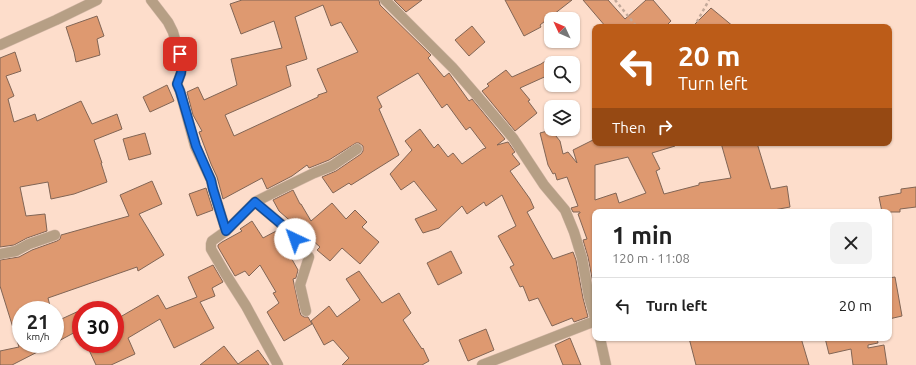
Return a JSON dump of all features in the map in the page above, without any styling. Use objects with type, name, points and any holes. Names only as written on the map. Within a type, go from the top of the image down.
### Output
[{"type":"street","points":[[0,45],[97,0]]},
{"type":"street","points":[[151,0],[168,22],[173,32],[182,64],[181,73],[177,84],[196,146],[211,180],[226,231]]},
{"type":"street","points":[[385,0],[469,86],[513,138],[544,185],[565,210],[582,258],[592,308]]},
{"type":"street","points":[[278,365],[246,306],[211,248],[212,241],[226,231],[255,202],[332,166],[357,149]]},
{"type":"street","points":[[255,202],[287,229],[309,257],[300,285],[306,311]]},
{"type":"street","points":[[0,254],[16,251],[29,244],[54,235]]},
{"type":"street","points":[[482,365],[592,320]]},
{"type":"street","points":[[601,341],[606,365]]},
{"type":"path","points":[[615,0],[635,24]]},
{"type":"path","points":[[696,24],[709,0]]},
{"type":"building","points":[[242,0],[379,0],[380,5],[431,55],[428,58],[444,77],[449,73],[469,101],[472,99],[505,139],[497,145],[508,142],[515,152],[512,154],[520,164],[510,171],[530,199],[534,208],[527,212],[553,259],[573,252],[588,317],[574,322],[572,318],[552,326],[538,298],[529,301],[523,286],[520,287],[510,267],[514,265],[498,236],[516,226],[502,195],[486,206],[484,202],[467,214],[462,206],[439,228],[423,233],[415,219],[437,210],[414,181],[401,190],[390,174],[412,150],[405,141],[420,129],[434,148],[438,144],[448,157],[453,153],[462,164],[486,148],[470,127],[466,130],[447,104],[442,108],[418,73],[377,97],[382,107],[379,109],[399,155],[351,185],[349,183],[333,193],[322,177],[336,171],[361,154],[363,151],[363,146],[356,143],[329,160],[309,168],[307,165],[292,176],[267,189],[262,178],[223,199],[217,177],[199,132],[202,131],[193,115],[187,92],[198,87],[204,100],[237,85],[231,59],[282,48],[274,21],[241,34],[230,4]],"holes":[[[323,5],[331,26],[341,22],[358,52],[317,69],[327,92],[234,136],[225,115],[291,86],[286,66],[307,59],[295,17]]]},
{"type":"building","points":[[394,0],[422,0],[406,12]]},
{"type":"building","points":[[505,0],[572,0],[557,12],[544,12],[544,22],[540,25],[541,27],[524,36]]},
{"type":"building","points":[[583,0],[608,0],[625,19],[646,0],[653,0],[671,21],[668,24],[603,24]]},
{"type":"building","points":[[711,8],[730,24],[695,24]]},
{"type":"building","points":[[97,16],[104,36],[97,39],[100,55],[76,62],[66,27]]},
{"type":"building","points":[[472,26],[485,42],[469,56],[455,40]]},
{"type":"building","points":[[15,52],[21,71],[6,76],[14,96],[8,99],[14,122],[35,114],[37,121],[81,101],[92,124],[117,114],[122,129],[94,140],[107,182],[74,194],[51,199],[48,182],[20,187],[26,216],[45,214],[47,231],[27,238],[14,245],[0,247],[0,58]]},
{"type":"building","points":[[544,62],[544,77],[520,88],[530,100],[528,101],[537,113],[515,131],[482,91],[489,86],[487,84],[506,70],[512,77]]},
{"type":"building","points":[[167,85],[174,101],[150,112],[143,97]]},
{"type":"building","points":[[544,132],[544,136],[556,136],[560,141],[563,154],[568,152],[577,163],[573,150],[592,140],[592,146],[675,146],[652,153],[660,169],[656,171],[664,194],[699,185],[699,183],[731,178],[722,146],[758,146],[771,189],[787,186],[790,207],[779,209],[592,209],[592,278],[583,240],[587,239],[578,214],[580,212],[573,212],[571,208],[578,206],[567,177],[557,180],[555,173],[553,174],[548,165],[540,133]],"holes":[[[628,157],[646,193],[619,203],[616,193],[595,200],[595,165]]]},
{"type":"building","points":[[145,133],[151,154],[129,160],[123,139]]},
{"type":"building","points":[[152,181],[162,204],[139,214],[164,255],[138,271],[137,267],[48,298],[49,301],[12,301],[12,325],[0,286],[0,260],[19,257],[32,250],[57,241],[60,239],[61,235],[129,216],[120,195]]},
{"type":"building","points":[[916,187],[916,207],[900,209],[900,212],[892,212],[892,209],[881,209],[879,197],[901,193],[901,189]]},
{"type":"building","points":[[206,188],[213,210],[197,216],[189,194]]},
{"type":"building","points":[[293,190],[311,221],[332,203],[346,219],[355,210],[367,222],[362,227],[379,242],[360,264],[342,248],[330,261],[317,250],[320,247],[279,211],[273,200]]},
{"type":"building","points":[[252,221],[263,238],[278,230],[282,234],[289,245],[285,247],[298,270],[296,278],[293,279],[300,312],[304,317],[308,317],[312,324],[284,341],[267,312],[279,303],[273,293],[276,292],[260,265],[249,276],[245,271],[235,276],[218,247],[218,245],[222,242],[242,231],[240,229]]},
{"type":"building","points":[[451,251],[462,273],[438,285],[427,263]]},
{"type":"building","points":[[213,265],[223,282],[212,288],[215,296],[200,302],[214,328],[174,348],[160,319],[128,338],[135,354],[111,365],[96,365],[90,353],[124,353],[124,315],[158,295],[166,309],[197,297],[188,277]]},
{"type":"building","points":[[359,271],[382,303],[399,293],[411,313],[403,320],[422,349],[423,348],[429,361],[422,365],[342,365],[349,358],[333,340],[324,345],[311,321],[329,306],[337,317],[360,300],[346,279]]},
{"type":"building","points":[[895,277],[902,316],[892,318],[892,278]]},
{"type":"building","points":[[72,314],[72,334],[64,338],[64,318]]},
{"type":"building","points":[[486,329],[494,350],[468,361],[459,340]]},
{"type":"building","points":[[570,338],[581,365],[563,365],[555,345]]},
{"type":"building","points":[[690,341],[802,341],[809,365],[696,365]]},
{"type":"building","points":[[826,341],[878,341],[878,343],[868,345],[868,348],[884,345],[887,365],[853,365],[851,349],[829,354]]},
{"type":"building","points":[[224,346],[238,364],[258,350],[269,365],[200,365]]},
{"type":"building","points":[[12,348],[12,353],[35,353],[12,365],[0,365],[0,351]]},
{"type":"route","points":[[180,54],[182,64],[181,73],[177,84],[196,146],[211,180],[226,231],[255,202],[287,229],[295,239]]}]
